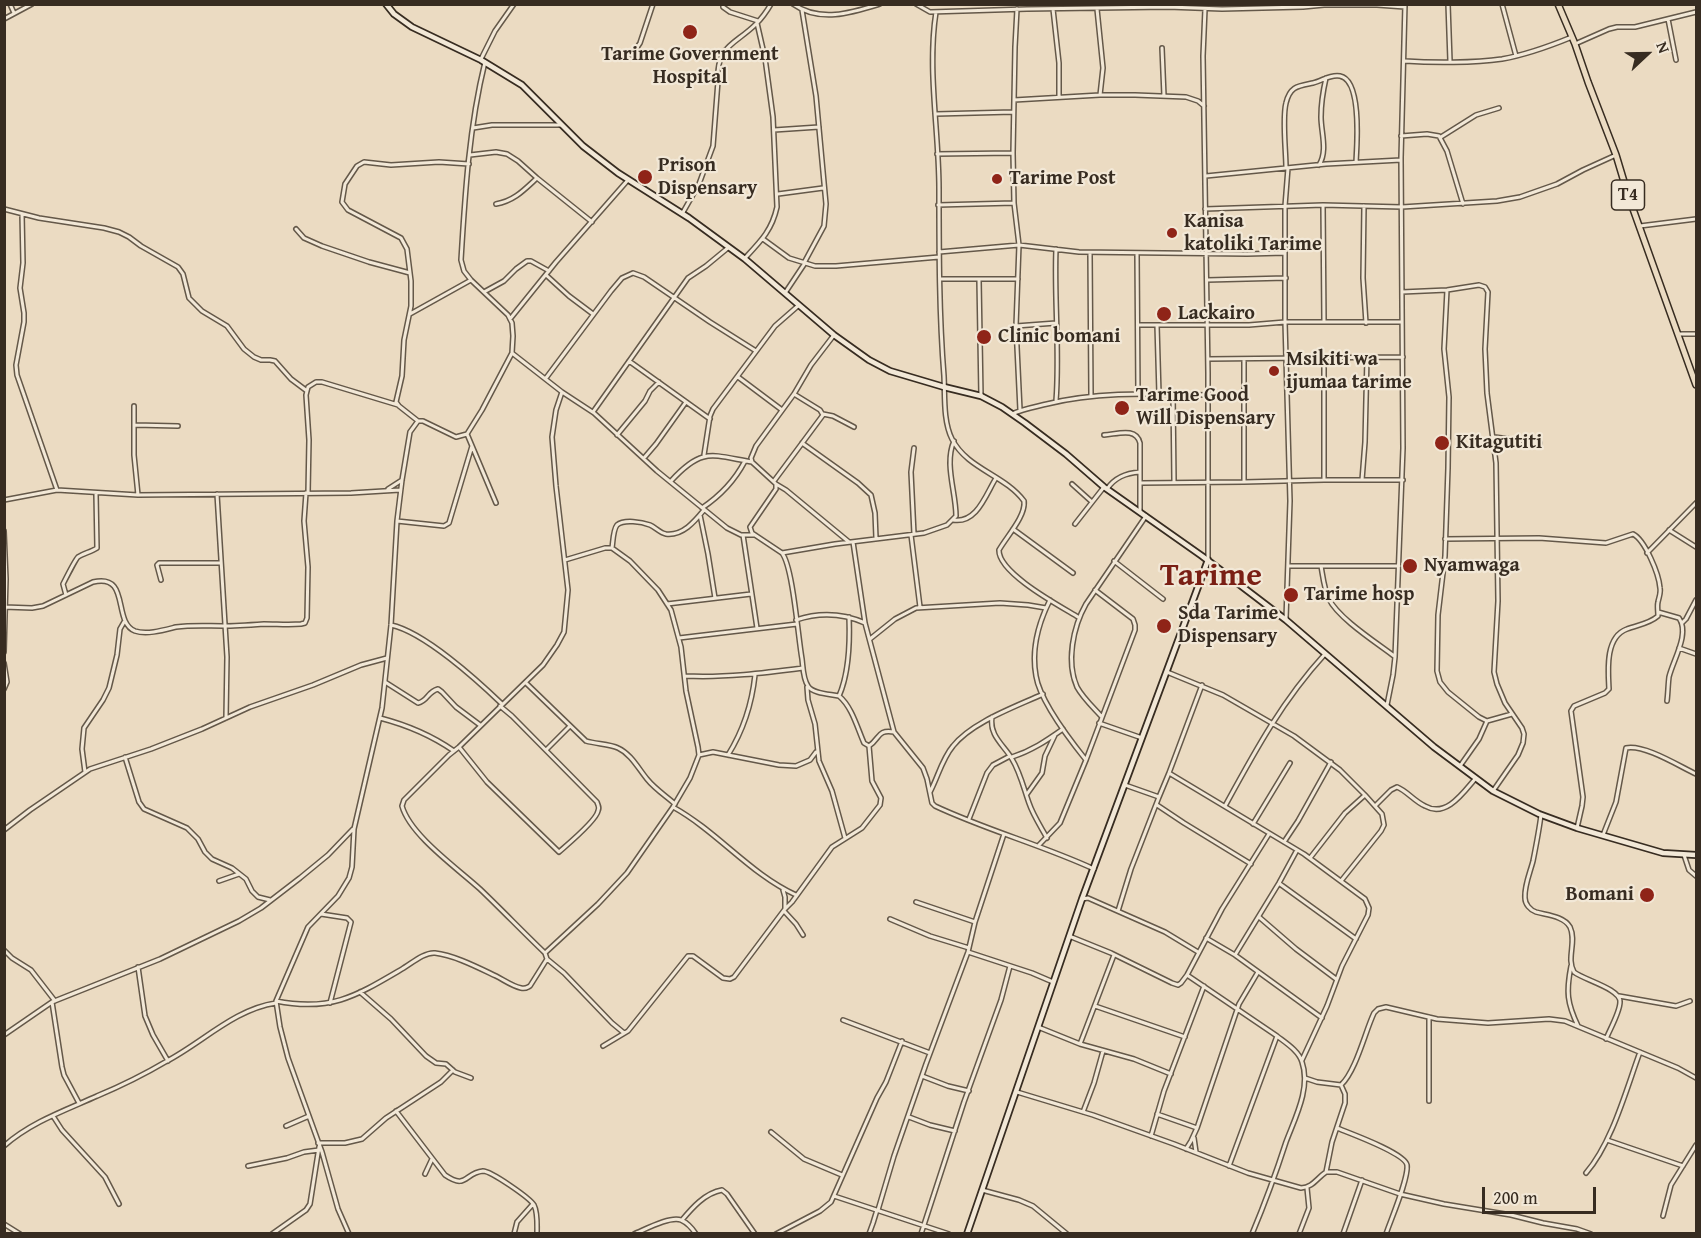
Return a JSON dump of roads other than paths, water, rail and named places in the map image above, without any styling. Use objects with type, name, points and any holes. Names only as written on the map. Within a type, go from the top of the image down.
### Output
[{"type":"highway","name":"T4","points":[[1558,4],[1616,155],[1628,195],[1696,385]]},
{"type":"main road","points":[[386,4],[394,14],[412,27],[483,61],[522,85],[583,146],[628,180],[729,247],[834,335],[869,360],[890,371],[981,396],[1011,414],[1066,454],[1106,488],[1208,560],[1286,620],[1434,747],[1493,791],[1541,815],[1577,828],[1663,854],[1696,855]]},
{"type":"main road","points":[[967,1233],[1082,899],[1208,560]]},
{"type":"street","points":[[10,4],[14,14]]},
{"type":"street","points":[[4,19],[32,4]]},
{"type":"street","points":[[124,622],[134,631],[142,632],[181,627],[298,625],[307,621],[308,567],[304,521],[309,465],[306,391],[312,383],[322,382],[398,405],[418,421],[423,421],[456,437],[467,434],[482,411],[512,353],[513,336],[512,323],[508,315],[464,271],[461,260],[465,189],[483,61],[495,31],[514,4]]},
{"type":"street","points":[[632,55],[640,43],[653,4]]},
{"type":"street","points":[[723,4],[723,7],[730,12],[758,22]]},
{"type":"street","points":[[682,214],[699,184],[713,146],[718,70],[721,57],[729,46],[758,22],[771,4]]},
{"type":"street","points":[[794,5],[802,10],[823,16],[880,4]]},
{"type":"street","points":[[981,4],[981,10]]},
{"type":"street","points":[[1448,4],[1450,61]]},
{"type":"street","points":[[1502,4],[1516,56]]},
{"type":"street","points":[[917,5],[930,12],[1032,7],[1096,9],[1161,6],[1205,9],[1324,5],[1405,6],[1401,136],[1403,480],[1395,657],[1387,705]]},
{"type":"street","points":[[1017,9],[1012,153],[1019,245],[1016,326],[1020,410]]},
{"type":"street","points":[[1053,9],[1059,63],[1059,97]]},
{"type":"street","points":[[1096,9],[1103,68],[1100,94]]},
{"type":"street","points":[[1205,9],[1203,36],[1208,359],[1208,560]]},
{"type":"street","points":[[785,293],[824,226],[823,161],[811,59],[802,10]]},
{"type":"street","points":[[936,12],[932,59],[938,154],[941,334],[946,413],[951,438],[970,460],[1021,496],[1024,501],[1022,514],[999,550],[999,556],[1005,566],[1030,588],[1078,617]]},
{"type":"street","points":[[1575,44],[1609,29],[1635,27],[1696,12]]},
{"type":"street","points":[[1668,19],[1676,60]]},
{"type":"street","points":[[745,259],[763,239],[774,220],[778,194],[774,130],[758,22]]},
{"type":"street","points":[[1405,60],[1482,61],[1516,56],[1572,37]]},
{"type":"street","points":[[1162,48],[1164,96]]},
{"type":"street","points":[[1286,620],[1290,501],[1285,104],[1290,94],[1299,85],[1314,83],[1337,75],[1350,82],[1355,98],[1356,162]]},
{"type":"street","points":[[1319,165],[1324,155],[1321,117],[1326,78]]},
{"type":"street","points":[[1014,100],[1100,94],[1164,96],[1186,97],[1204,106]]},
{"type":"street","points":[[1401,136],[1427,134],[1441,137],[1476,115],[1499,108]]},
{"type":"street","points":[[936,114],[1013,112]]},
{"type":"street","points":[[473,128],[492,125],[562,125]]},
{"type":"street","points":[[774,130],[819,127]]},
{"type":"street","points":[[1441,137],[1463,204]]},
{"type":"street","points":[[470,155],[496,152],[507,154],[525,166],[592,222]]},
{"type":"street","points":[[938,154],[1012,153]]},
{"type":"street","points":[[1205,209],[1323,205],[1402,207],[1509,199],[1538,192],[1616,155]]},
{"type":"street","points":[[1206,176],[1401,160]]},
{"type":"street","points":[[398,405],[396,400],[402,376],[404,340],[410,314],[410,273],[407,249],[401,238],[348,210],[342,202],[345,183],[357,166],[364,162],[391,165],[439,162],[469,164]]},
{"type":"street","points":[[496,204],[518,196],[537,178]]},
{"type":"street","points":[[510,319],[628,180]]},
{"type":"street","points":[[778,194],[823,188]]},
{"type":"street","points":[[938,205],[1014,203]]},
{"type":"street","points":[[1323,205],[1324,322]]},
{"type":"street","points":[[1364,206],[1363,278],[1366,323]]},
{"type":"street","points":[[4,209],[58,222],[119,232],[129,237],[178,267],[183,274],[189,298],[202,310],[227,326],[244,349],[254,357],[275,361],[291,379],[306,391]]},
{"type":"street","points":[[22,214],[23,263],[20,288],[24,322],[16,365],[17,375],[57,490]]},
{"type":"street","points":[[1640,226],[1696,219]]},
{"type":"street","points":[[297,229],[304,238],[322,246],[410,273]]},
{"type":"street","points":[[763,239],[789,258],[815,266],[939,257]]},
{"type":"street","points":[[1286,243],[1323,244]]},
{"type":"street","points":[[939,252],[1019,245],[1090,252],[1286,253]]},
{"type":"street","points":[[593,412],[688,278],[729,247]]},
{"type":"street","points":[[1056,249],[1058,383],[1056,401]]},
{"type":"street","points":[[1090,252],[1091,395]]},
{"type":"street","points":[[1137,253],[1138,394]]},
{"type":"street","points":[[484,292],[504,281],[527,261],[549,271]]},
{"type":"street","points":[[546,378],[622,278],[633,273],[644,277],[674,296],[756,351]]},
{"type":"street","points":[[546,275],[593,314]]},
{"type":"street","points":[[1206,280],[1286,278]]},
{"type":"street","points":[[940,279],[1018,279]]},
{"type":"street","points":[[410,314],[471,280]]},
{"type":"street","points":[[980,280],[981,396]]},
{"type":"street","points":[[1402,292],[1447,290],[1479,285],[1485,287],[1488,292],[1486,374],[1496,463],[1498,601],[1494,672],[1505,703],[1522,728],[1524,735],[1518,755],[1493,791]]},
{"type":"street","points":[[1447,290],[1444,349],[1449,397],[1444,565],[1438,615],[1437,671],[1440,682],[1448,692],[1479,717],[1487,721],[1512,714]]},
{"type":"street","points":[[704,455],[713,409],[775,326],[799,305]]},
{"type":"street","points":[[1138,325],[1402,322]]},
{"type":"street","points":[[1016,326],[1056,323]]},
{"type":"street","points":[[1157,325],[1158,394]]},
{"type":"street","points":[[1678,334],[1696,334]]},
{"type":"street","points":[[752,462],[751,458],[756,446],[834,335]]},
{"type":"street","points":[[512,353],[562,392],[593,412],[657,471],[727,528],[743,535],[756,535]]},
{"type":"street","points":[[1324,357],[1324,480]]},
{"type":"street","points":[[1362,480],[1367,357]]},
{"type":"street","points":[[1208,359],[1403,357]]},
{"type":"street","points":[[1244,359],[1245,482]]},
{"type":"street","points":[[629,361],[710,419]]},
{"type":"street","points":[[738,377],[782,410]]},
{"type":"street","points":[[618,435],[659,382]]},
{"type":"street","points":[[562,392],[556,410],[552,437],[568,590],[564,632],[543,665],[404,800],[402,809],[428,843],[484,893],[545,953],[547,959],[624,1033]]},
{"type":"street","points":[[794,393],[823,414],[833,416],[854,427]]},
{"type":"street","points":[[1173,394],[1174,481]]},
{"type":"street","points":[[1011,414],[1056,401],[1091,395],[1208,394]]},
{"type":"street","points":[[644,458],[686,402]]},
{"type":"street","points":[[134,406],[134,455],[138,495]]},
{"type":"street","points":[[823,414],[775,482],[776,489],[750,527],[752,533],[785,556],[808,700],[815,723],[817,751],[824,775],[832,791],[845,838]]},
{"type":"street","points":[[349,1233],[335,1199],[288,1058],[276,1002],[308,927],[338,896],[349,878],[352,867],[354,829],[382,708],[391,624],[400,490],[410,432],[418,421]]},
{"type":"street","points":[[135,425],[178,426]]},
{"type":"street","points":[[1104,435],[1134,433],[1138,437],[1140,512]]},
{"type":"street","points":[[467,434],[496,503]]},
{"type":"street","points":[[1494,437],[1540,443]]},
{"type":"street","points":[[782,553],[790,550],[935,531],[947,525],[956,516],[951,471],[951,451],[954,441]]},
{"type":"street","points":[[802,443],[871,495],[875,513],[876,539]]},
{"type":"street","points":[[397,521],[444,526],[449,524],[472,446]]},
{"type":"street","points":[[914,448],[911,472],[913,534],[921,607]]},
{"type":"street","points":[[671,481],[692,461],[704,455],[752,462],[851,542],[865,623],[894,732],[923,768],[932,803],[1094,869]]},
{"type":"street","points":[[612,548],[615,530],[621,523],[640,522],[669,534],[685,529],[730,484],[745,461]]},
{"type":"street","points":[[1076,524],[1092,502],[1113,481],[1125,474],[1140,472]]},
{"type":"street","points":[[953,520],[964,521],[973,515],[996,478]]},
{"type":"street","points":[[386,490],[402,480]]},
{"type":"street","points":[[1140,483],[1403,480]]},
{"type":"street","points":[[1072,484],[1092,502]]},
{"type":"street","points":[[4,500],[57,490],[138,495],[351,493],[400,490]]},
{"type":"street","points":[[66,595],[64,582],[73,569],[75,561],[97,548],[96,494]]},
{"type":"street","points":[[217,494],[227,657],[226,718]]},
{"type":"street","points":[[1647,553],[1696,503]]},
{"type":"street","points":[[700,515],[715,598]]},
{"type":"street","points":[[1101,716],[1077,686],[1072,653],[1073,635],[1078,617],[1146,516]]},
{"type":"street","points":[[1012,529],[1074,573]]},
{"type":"street","points":[[1669,530],[1696,547]]},
{"type":"street","points":[[4,531],[6,579],[4,652]]},
{"type":"street","points":[[1445,539],[1539,538],[1606,543],[1633,534],[1638,536],[1647,553],[1661,590],[1658,616],[1618,633],[1613,641],[1610,654],[1609,689],[1605,693],[1574,706],[1571,711],[1582,797],[1577,828]]},
{"type":"street","points":[[743,535],[757,628]]},
{"type":"street","points":[[545,953],[627,873],[674,806],[690,778],[699,755],[689,707],[683,656],[667,604],[646,576],[612,548],[565,560]]},
{"type":"street","points":[[1114,561],[1163,599]]},
{"type":"street","points":[[161,580],[157,570],[159,563],[221,563]]},
{"type":"street","points":[[1288,566],[1399,566]]},
{"type":"street","points":[[1321,566],[1325,587],[1332,604],[1395,657]]},
{"type":"street","points":[[5,607],[43,606],[93,582],[109,583],[116,589],[121,600],[124,622],[120,629],[117,655],[109,688],[84,728],[82,749],[85,772]]},
{"type":"street","points":[[1039,846],[1060,823],[1086,760],[1135,625],[1133,619],[1095,590]]},
{"type":"street","points":[[667,604],[751,594]]},
{"type":"street","points":[[1050,600],[1037,633],[1036,677],[1042,694],[1063,729],[1086,760]]},
{"type":"street","points":[[1682,622],[1696,600]]},
{"type":"street","points":[[870,639],[903,614],[921,607],[1000,603],[1046,608]]},
{"type":"street","points":[[1658,612],[1674,616],[1682,622],[1683,635],[1670,675],[1667,701]]},
{"type":"street","points":[[678,639],[796,622],[816,614],[849,617],[865,623]]},
{"type":"street","points":[[839,696],[843,687],[848,656],[849,617]]},
{"type":"street","points":[[391,624],[408,631],[464,670],[594,798],[599,808],[597,814],[559,852],[487,782],[459,747]]},
{"type":"street","points":[[1679,648],[1696,654]]},
{"type":"street","points":[[1224,806],[1272,722],[1326,653]]},
{"type":"street","points":[[4,830],[85,772],[151,749],[250,707],[361,665],[387,658]]},
{"type":"street","points":[[4,663],[7,682],[4,689]]},
{"type":"street","points":[[685,676],[755,674],[803,668]]},
{"type":"street","points":[[1167,671],[1202,685],[1272,722],[1331,762],[1382,814],[1384,825],[1341,881]]},
{"type":"street","points":[[728,755],[738,739],[744,722],[753,691],[755,674]]},
{"type":"street","points":[[384,682],[418,703],[424,701],[431,691],[438,689],[456,707],[480,725]]},
{"type":"street","points":[[526,683],[586,741],[622,750],[674,806],[782,888],[796,895]]},
{"type":"street","points":[[1118,911],[1131,869],[1202,685]]},
{"type":"street","points":[[807,686],[812,690],[839,696],[848,708],[864,743],[869,746]]},
{"type":"street","points":[[930,792],[945,758],[954,745],[979,724],[1042,694]]},
{"type":"street","points":[[992,717],[991,724],[996,736],[1011,757],[1030,806],[1047,837]]},
{"type":"street","points":[[380,718],[418,729],[454,751]]},
{"type":"street","points":[[1459,767],[1479,739],[1487,721]]},
{"type":"street","points":[[1099,723],[1142,738]]},
{"type":"street","points":[[546,750],[570,726]]},
{"type":"street","points":[[969,820],[987,773],[993,765],[1028,752],[1063,729]]},
{"type":"street","points":[[603,1046],[624,1033],[688,956],[693,956],[723,978],[730,979],[738,973],[832,847],[862,828],[881,801],[872,781],[869,746],[881,732],[894,732]]},
{"type":"street","points":[[1027,794],[1039,778],[1045,756],[1055,735]]},
{"type":"street","points":[[1603,835],[1616,802],[1626,748],[1640,749],[1662,757],[1696,774]]},
{"type":"street","points":[[699,755],[707,752],[796,766],[810,760],[817,751]]},
{"type":"street","points":[[125,757],[139,802],[144,809],[187,828],[212,859],[232,868],[246,879],[255,895],[271,900]]},
{"type":"street","points":[[1284,842],[1331,762]]},
{"type":"street","points":[[1253,824],[1290,763]]},
{"type":"street","points":[[1169,773],[1310,858],[1365,898],[1368,903],[1368,915],[1336,979],[1333,993],[1302,1060]]},
{"type":"street","points":[[1375,806],[1397,787],[1424,806],[1433,809],[1447,807],[1475,779]]},
{"type":"street","points":[[1124,785],[1159,797]]},
{"type":"street","points":[[1310,858],[1345,813],[1365,795]]},
{"type":"street","points":[[1157,805],[1251,864]]},
{"type":"street","points":[[1541,815],[1525,901],[1532,909],[1558,918],[1570,926],[1573,941],[1568,1000],[1579,1026]]},
{"type":"street","points":[[4,821],[9,827]]},
{"type":"street","points":[[4,1035],[54,1002],[214,934],[239,921],[271,900],[328,855],[354,829]]},
{"type":"street","points":[[868,1233],[968,950],[1004,834]]},
{"type":"street","points":[[1069,936],[1178,985],[1187,975],[1221,909],[1269,834]]},
{"type":"street","points":[[1235,956],[1297,850]]},
{"type":"street","points":[[1684,855],[1689,870],[1696,876]]},
{"type":"street","points":[[219,881],[239,874]]},
{"type":"street","points":[[1279,884],[1356,939]]},
{"type":"street","points":[[782,888],[785,897],[784,910],[803,935]]},
{"type":"street","points":[[1082,899],[1088,898],[1165,932],[1198,952]]},
{"type":"street","points":[[916,902],[975,922]]},
{"type":"street","points":[[321,914],[347,918],[351,922],[330,1003]]},
{"type":"street","points":[[1259,917],[1336,979]]},
{"type":"street","points":[[890,919],[1053,982]]},
{"type":"street","points":[[1206,938],[1322,1018]]},
{"type":"street","points":[[4,950],[31,970],[54,1002],[62,1067],[68,1084],[80,1103]]},
{"type":"street","points":[[4,1146],[23,1131],[129,1082],[168,1061],[227,1023],[255,1009],[276,1002],[305,1006],[330,1003],[360,992],[431,953],[449,957],[523,989],[530,986],[547,959]]},
{"type":"street","points":[[1080,1044],[1114,955]]},
{"type":"street","points":[[1571,965],[1577,975],[1619,996],[1676,1006],[1690,1001]]},
{"type":"street","points":[[921,1233],[1001,1000],[1010,966]]},
{"type":"street","points":[[138,967],[145,1016],[168,1061]]},
{"type":"street","points":[[1186,1149],[1197,1128],[1238,1009],[1258,972]]},
{"type":"street","points":[[1187,975],[1291,1046],[1302,1060],[1305,1078],[1296,1117],[1252,1233]]},
{"type":"street","points":[[1151,1136],[1204,986]]},
{"type":"street","points":[[360,992],[391,1019],[426,1056],[436,1063],[446,1064],[460,1075],[471,1078]]},
{"type":"street","points":[[1606,1039],[1620,1006],[1619,996]]},
{"type":"street","points":[[1095,1006],[1185,1037]]},
{"type":"street","points":[[1341,1085],[1355,1061],[1374,1013],[1386,1007],[1437,1019],[1488,1023],[1549,1019],[1565,1021],[1678,1068],[1696,1078]]},
{"type":"street","points":[[1429,1017],[1429,1101]]},
{"type":"street","points":[[843,1020],[930,1053]]},
{"type":"street","points":[[1038,1027],[1080,1044],[1134,1059],[1171,1074]]},
{"type":"street","points":[[1229,1166],[1277,1036]]},
{"type":"street","points":[[776,1233],[820,1211],[831,1202],[886,1082],[902,1041]]},
{"type":"street","points":[[1083,1112],[1104,1051]]},
{"type":"street","points":[[1586,1173],[1607,1140],[1640,1052]]},
{"type":"street","points":[[248,1166],[287,1158],[319,1146],[345,1143],[362,1138],[396,1111],[441,1082],[453,1070]]},
{"type":"street","points":[[922,1076],[969,1091]]},
{"type":"street","points":[[1305,1078],[1341,1085]]},
{"type":"street","points":[[1326,1172],[1326,1165],[1345,1103],[1345,1094],[1341,1085]]},
{"type":"street","points":[[1015,1091],[1083,1112],[1229,1166],[1301,1188],[1314,1184],[1326,1172],[1337,1172],[1400,1194],[1592,1233]]},
{"type":"street","points":[[396,1111],[444,1175],[456,1182],[480,1172],[491,1172],[523,1194],[535,1209],[537,1233]]},
{"type":"street","points":[[1157,1114],[1197,1128]]},
{"type":"street","points":[[53,1116],[62,1130],[105,1177],[119,1204]]},
{"type":"street","points":[[286,1126],[309,1116]]},
{"type":"street","points":[[909,1117],[955,1131]]},
{"type":"street","points":[[1337,1128],[1403,1158],[1407,1166],[1386,1233]]},
{"type":"street","points":[[771,1132],[804,1159],[842,1176]]},
{"type":"street","points":[[1194,1136],[1196,1152]]},
{"type":"street","points":[[1607,1140],[1683,1166]]},
{"type":"street","points":[[1663,1216],[1671,1185],[1696,1145]]},
{"type":"street","points":[[272,1233],[306,1210],[310,1204],[319,1146]]},
{"type":"street","points":[[425,1174],[432,1160]]},
{"type":"street","points":[[1343,1233],[1362,1180]]},
{"type":"street","points":[[1299,1233],[1309,1208],[1307,1188]]},
{"type":"street","points":[[682,1220],[701,1200],[722,1190],[755,1233]]},
{"type":"street","points":[[982,1190],[1033,1206],[1066,1233]]},
{"type":"street","points":[[834,1196],[949,1233]]},
{"type":"street","points":[[514,1233],[517,1222],[533,1204]]},
{"type":"street","points":[[634,1233],[675,1219],[682,1220],[696,1233]]},
{"type":"street","points":[[4,1224],[20,1233]]},
{"type":"place","name":"Tarime Government Hospital","points":[[690,32]]},
{"type":"place","name":"Prison Dispensary","points":[[645,177]]},
{"type":"place","name":"Tarime Post","points":[[997,179]]},
{"type":"place","name":"Kanisa katoliki Tarime","points":[[1172,233]]},
{"type":"place","name":"Lackairo","points":[[1164,314]]},
{"type":"place","name":"Clinic bomani","points":[[984,337]]},
{"type":"place","name":"Msikiti wa ijumaa tarime","points":[[1274,371]]},
{"type":"place","name":"Tarime Good Will Dispensary","points":[[1122,408]]},
{"type":"place","name":"Kitagutiti","points":[[1442,443]]},
{"type":"place","name":"Nyamwaga","points":[[1410,566]]},
{"type":"place","name":"Tarime hosp","points":[[1291,595]]},
{"type":"place","name":"Sda Tarime Dispensary","points":[[1164,626]]},
{"type":"place","name":"Bomani","points":[[1647,895]]},
{"type":"district","name":"Tarime","points":[[1211,577]]}]
